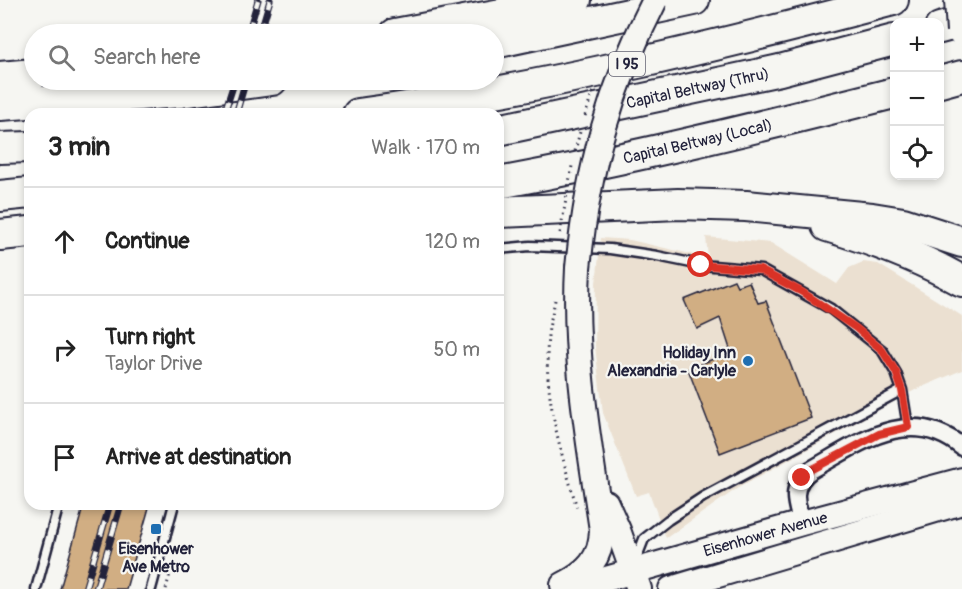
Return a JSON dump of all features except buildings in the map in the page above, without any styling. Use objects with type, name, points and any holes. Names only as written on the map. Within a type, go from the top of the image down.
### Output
[{"type":"highway","points":[[448,24],[576,0]]},
{"type":"highway","points":[[504,40],[694,0]]},
{"type":"highway","name":"I 95","points":[[504,89],[554,80],[774,31],[894,0]]},
{"type":"highway","points":[[960,0],[962,31]]},
{"type":"highway","points":[[944,27],[962,22]]},
{"type":"highway","name":"Capital Beltway (Thru)","points":[[504,129],[769,73],[890,41]]},
{"type":"highway","points":[[0,77],[24,75]]},
{"type":"highway","points":[[944,81],[962,76]]},
{"type":"highway","points":[[0,105],[196,90]]},
{"type":"highway","name":"I 95","points":[[393,108],[496,90]]},
{"type":"highway","name":"Capital Beltway (Local)","points":[[504,182],[766,125],[890,94]]},
{"type":"highway","points":[[0,148],[24,147]]},
{"type":"highway","points":[[0,196],[24,194]]},
{"type":"highway","points":[[504,212],[678,204],[746,206],[903,223],[962,242]]},
{"type":"highway","points":[[746,206],[863,237],[905,253],[962,282]]},
{"type":"highway","points":[[0,235],[24,233]]},
{"type":"main road","points":[[555,589],[587,569],[596,559],[601,546],[602,530],[580,381],[576,303],[578,268],[588,189],[604,121],[633,43],[655,0]]},
{"type":"main road","points":[[594,472],[618,530],[635,580]]},
{"type":"main road","name":"Eisenhower Avenue","points":[[571,589],[635,580],[802,523],[954,494]]},
{"type":"main road","name":"Eisenhower Avenue","points":[[671,589],[954,494]]},
{"type":"street","points":[[802,523],[796,504],[795,493],[798,483],[806,474],[879,434],[908,427],[941,433],[962,447]]},
{"type":"lane","points":[[504,248],[530,246],[609,249],[701,265],[760,270],[831,309],[882,350],[896,372],[902,390],[908,427]]},
{"type":"lane","points":[[635,580],[645,539],[668,520],[703,497],[902,390]]},
{"type":"lane","points":[[36,589],[57,510]]},
{"type":"lane","points":[[151,589],[172,510]]},
{"type":"path","points":[[556,290],[548,335],[548,370],[554,416],[577,510]]},
{"type":"path","points":[[166,589],[171,570]]},
{"type":"shaded area","points":[[706,237],[771,243],[837,284],[849,268],[863,262],[878,264],[962,316],[962,370],[915,390],[738,488],[666,538],[649,492],[636,496],[603,413],[595,346],[596,283],[601,238],[630,240],[708,258]]},
{"type":"railway","points":[[251,24],[258,0]]},
{"type":"railway","points":[[263,24],[270,0]]},
{"type":"railway","points":[[226,108],[232,90]]},
{"type":"railway","points":[[238,108],[243,90]]},
{"type":"railway","points":[[85,589],[108,510]]},
{"type":"railway","points":[[96,589],[119,510]]},
{"type":"place","name":"Holiday Inn Alexandria - Carlyle","points":[[748,361]]},
{"type":"place","name":"Eisenhower Ave Metro","points":[[156,529]]},
{"type":"route","points":[[701,265],[760,270],[802,292],[831,309],[882,350],[896,372],[902,390],[908,427],[893,429],[861,442],[811,470],[802,478]]}]
